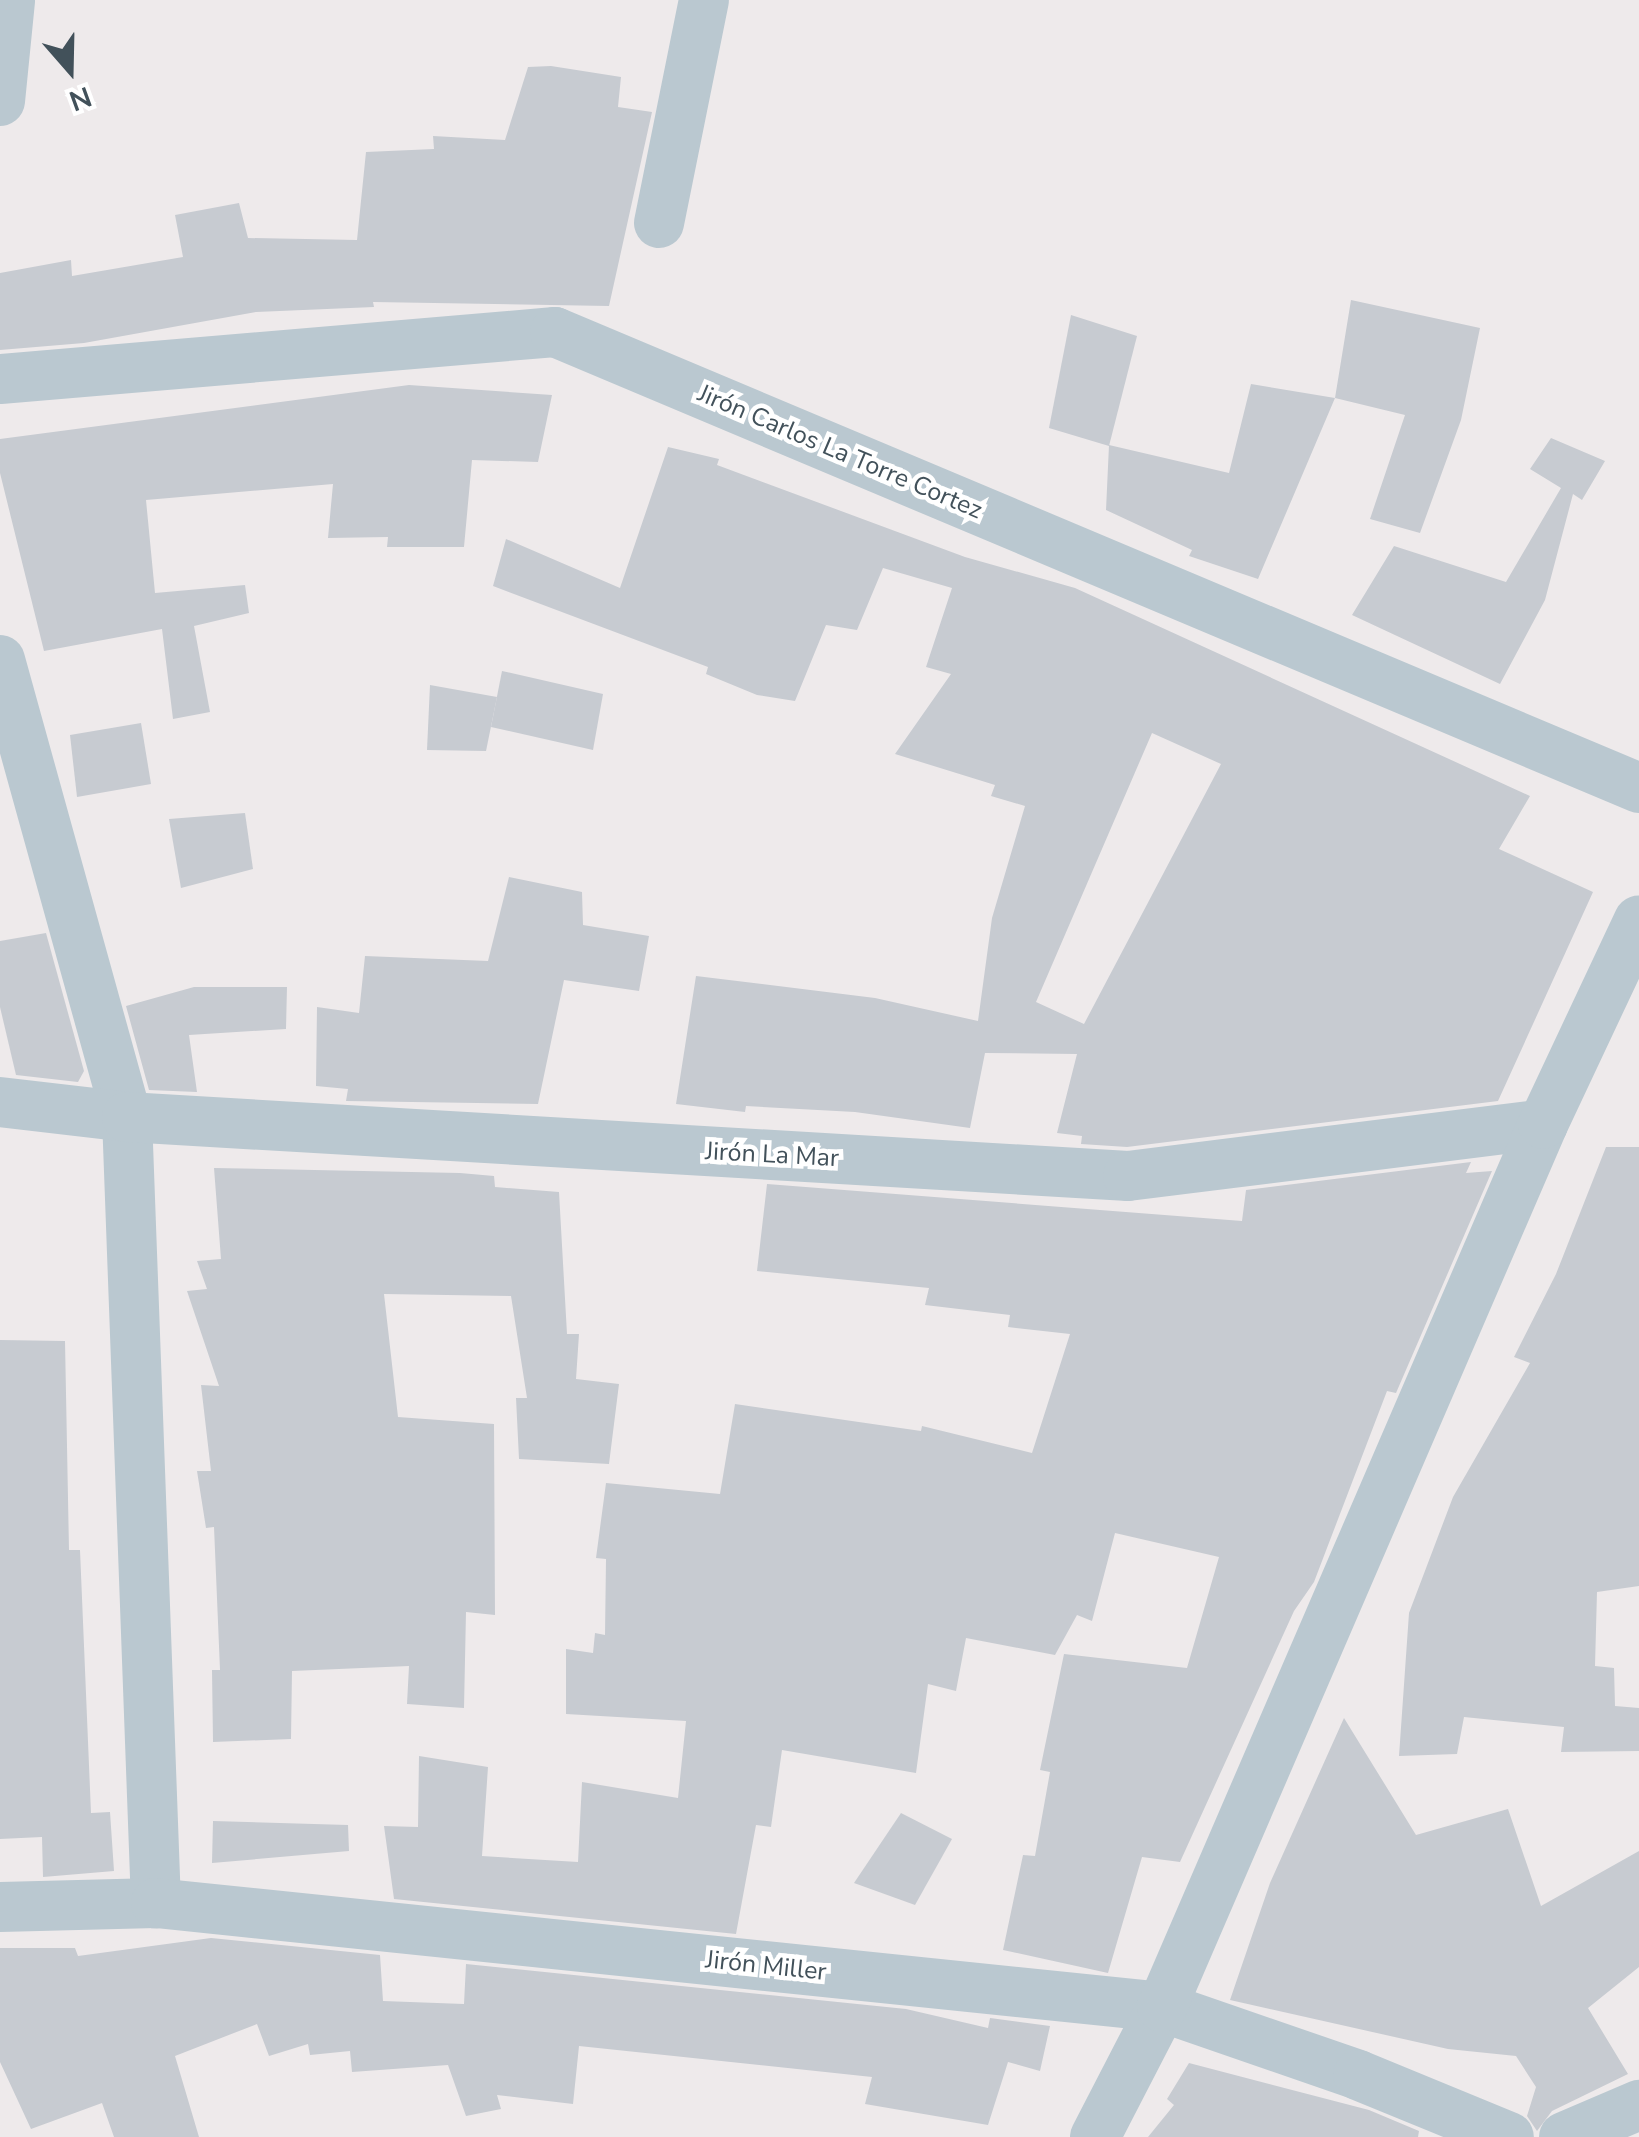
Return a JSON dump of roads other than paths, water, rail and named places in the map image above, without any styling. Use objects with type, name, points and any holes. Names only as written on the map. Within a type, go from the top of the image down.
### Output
[{"type":"street","points":[[0,101],[10,0]]},
{"type":"street","points":[[659,223],[704,0]]},
{"type":"street","name":"Jirón Carlos La Torre Cortez","points":[[0,380],[555,332],[1639,788]]},
{"type":"street","points":[[0,660],[127,1117],[156,1902]]},
{"type":"street","points":[[1094,2137],[1162,2007],[1542,1124],[1639,920]]},
{"type":"street","name":"Jirón La Mar","points":[[0,1102],[127,1117],[1128,1176],[1542,1124]]},
{"type":"street","name":"Jirón Miller","points":[[0,1907],[156,1902],[1162,2007],[1358,2075],[1509,2137]]},
{"type":"street","points":[[1564,2137],[1639,2105]]}]
